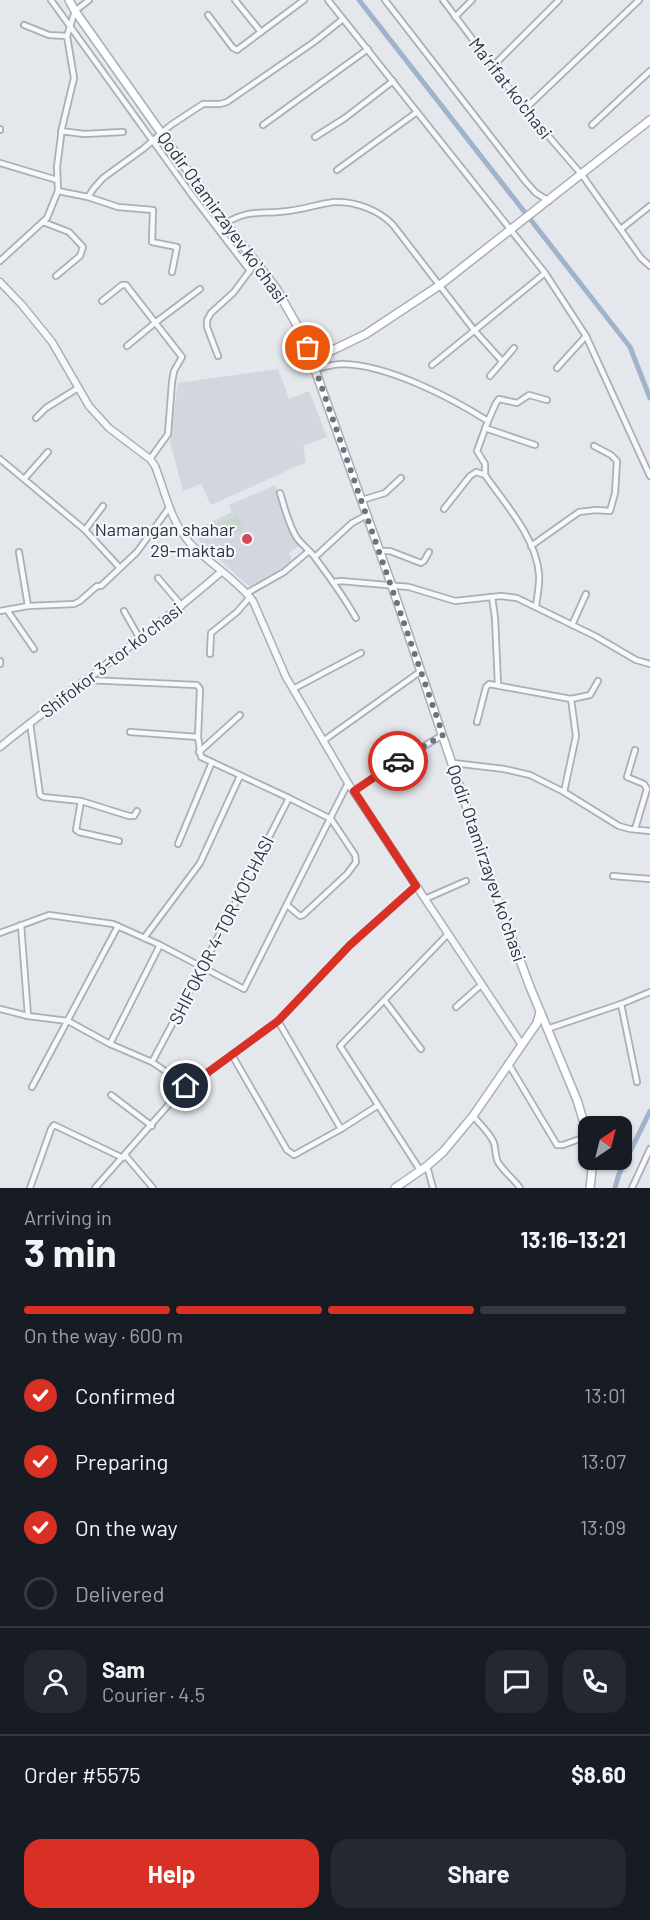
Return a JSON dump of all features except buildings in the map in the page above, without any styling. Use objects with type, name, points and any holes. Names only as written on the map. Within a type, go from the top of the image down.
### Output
[{"type":"main road","name":"Qodir Otamirzayev koʻchasi","points":[[69,0],[105,57],[289,308],[303,336],[380,551],[500,906],[582,1116]]},
{"type":"main road","points":[[312,360],[366,334],[440,285],[513,230],[650,120]]},
{"type":"main road","points":[[395,1188],[443,1152],[473,1116],[537,1023],[540,1011]]},
{"type":"main road","points":[[590,1188],[592,1170]]},
{"type":"street","points":[[51,0],[191,194],[250,271]]},
{"type":"street","points":[[0,261],[43,222],[50,212],[58,191],[57,167],[61,131],[74,78],[67,36],[75,11],[89,0]]},
{"type":"street","points":[[235,0],[261,32]]},
{"type":"street","points":[[208,15],[235,50],[304,0]]},
{"type":"street","points":[[328,0],[545,273],[586,336],[650,476]]},
{"type":"street","points":[[385,0],[526,182],[547,202]]},
{"type":"street","name":"Maʼrifat ko'chasi","points":[[443,0],[525,109],[582,175],[641,258],[650,266]]},
{"type":"street","points":[[455,17],[472,0]]},
{"type":"street","points":[[493,66],[559,0]]},
{"type":"street","points":[[525,109],[639,0]]},
{"type":"street","points":[[88,197],[103,178],[171,125],[203,104],[227,102],[314,42],[343,19]]},
{"type":"street","points":[[24,25],[49,35],[67,36]]},
{"type":"street","points":[[263,125],[368,49]]},
{"type":"street","points":[[592,125],[650,71]]},
{"type":"street","points":[[315,137],[345,118],[393,81]]},
{"type":"street","points":[[337,170],[417,112]]},
{"type":"street","points":[[61,131],[84,134],[123,132]]},
{"type":"street","points":[[173,169],[181,162]]},
{"type":"street","points":[[0,163],[57,180]]},
{"type":"street","points":[[191,194],[200,188]]},
{"type":"street","points":[[58,191],[88,197],[118,207],[153,210],[152,242],[177,248],[172,272]]},
{"type":"street","points":[[226,223],[249,213],[286,212],[333,202],[361,206],[388,220],[474,330],[502,361]]},
{"type":"street","points":[[621,229],[650,206]]},
{"type":"street","points":[[212,222],[220,216]]},
{"type":"street","points":[[43,222],[69,232],[83,247],[80,256],[56,276]]},
{"type":"street","points":[[218,356],[207,327],[207,320],[211,313],[234,292],[256,262]]},
{"type":"street","points":[[432,365],[545,273]]},
{"type":"street","points":[[0,282],[52,342],[89,406],[109,428],[150,459],[176,524],[189,542],[249,595],[257,608],[292,689],[348,783],[522,1045]]},
{"type":"street","points":[[102,301],[117,288],[126,285],[183,358],[174,371],[167,437],[150,459]]},
{"type":"street","points":[[127,346],[200,289]]},
{"type":"street","points":[[557,368],[586,336]]},
{"type":"street","points":[[490,376],[514,348]]},
{"type":"street","points":[[316,369],[341,364],[380,370],[453,401],[488,421]]},
{"type":"street","points":[[36,418],[46,408],[78,388]]},
{"type":"street","points":[[536,607],[540,581],[531,546],[513,514],[485,475],[484,464],[477,449],[499,399],[517,403],[530,395],[547,400]]},
{"type":"street","points":[[485,428],[535,445]]},
{"type":"street","points":[[531,546],[579,512],[597,510],[608,512],[610,510],[615,493],[617,461],[594,446]]},
{"type":"street","points":[[24,478],[48,452]]},
{"type":"street","points":[[0,459],[85,530],[120,567]]},
{"type":"street","points":[[444,509],[470,476],[476,472],[485,475]]},
{"type":"street","points":[[362,500],[385,493],[401,478]]},
{"type":"street","points":[[280,493],[298,539],[334,582],[356,618]]},
{"type":"street","points":[[85,530],[103,506]]},
{"type":"street","points":[[0,611],[28,606],[74,604],[80,601],[97,586],[101,586],[136,552],[170,508]]},
{"type":"street","points":[[315,557],[352,523],[367,515]]},
{"type":"street","points":[[210,654],[213,631],[229,619],[249,595],[284,572],[309,551]]},
{"type":"street","points":[[380,551],[390,551],[421,563],[429,552]]},
{"type":"street","points":[[19,552],[28,606]]},
{"type":"street","name":"Shifokor 3-tor koʼchasi","points":[[0,747],[182,606],[221,572]]},
{"type":"street","points":[[158,578],[182,606]]},
{"type":"street","points":[[334,582],[419,589],[454,601],[510,596],[595,636],[636,660],[650,664]]},
{"type":"street","points":[[572,625],[586,594]]},
{"type":"street","points":[[492,597],[498,685]]},
{"type":"street","points":[[7,610],[34,649]]},
{"type":"street","points":[[124,610],[140,639]]},
{"type":"street","points":[[292,689],[361,653]]},
{"type":"street","points":[[323,741],[421,671]]},
{"type":"street","points":[[87,680],[197,685],[200,689],[198,737],[201,758],[331,819],[356,855],[355,864],[303,915],[300,916],[287,905]]},
{"type":"street","points":[[477,722],[487,685],[498,685],[571,699],[590,696],[598,681]]},
{"type":"street","points":[[564,792],[576,735],[571,699]]},
{"type":"street","points":[[199,752],[240,715]]},
{"type":"street","points":[[30,723],[40,795],[81,801],[129,816],[134,816],[137,811]]},
{"type":"street","points":[[130,732],[198,737]]},
{"type":"street","points":[[354,791],[398,761],[443,735]]},
{"type":"street","points":[[635,750],[627,777],[644,784],[647,792],[635,830]]},
{"type":"street","points":[[178,844],[212,762]]},
{"type":"street","points":[[453,763],[504,769],[530,775],[564,792],[619,826],[650,831]]},
{"type":"street","points":[[144,938],[200,863],[240,776]]},
{"type":"street","points":[[0,933],[48,915],[118,926],[244,988],[348,783]]},
{"type":"street","name":"SHIFOKOR 4-TOR KO'CHASI","points":[[152,1062],[289,798]]},
{"type":"street","points":[[81,801],[76,830],[118,841]]},
{"type":"street","points":[[613,876],[650,879]]},
{"type":"street","points":[[425,899],[466,881]]},
{"type":"street","points":[[95,1188],[186,1086],[192,1084],[278,1021],[350,945],[416,886]]},
{"type":"street","points":[[21,925],[28,1016]]},
{"type":"street","points":[[32,1087],[118,926]]},
{"type":"street","points":[[420,1170],[339,1047],[448,934]]},
{"type":"street","points":[[110,1044],[160,945]]},
{"type":"street","points":[[456,1006],[482,984]]},
{"type":"street","points":[[547,1029],[650,992]]},
{"type":"street","points":[[385,1001],[420,1050]]},
{"type":"street","points":[[621,1004],[637,1082]]},
{"type":"street","points":[[0,1010],[68,1021],[110,1044],[152,1062],[186,1086]]},
{"type":"street","points":[[278,1021],[341,1129]]},
{"type":"street","points":[[232,1055],[290,1153],[297,1154],[377,1106]]},
{"type":"street","points":[[508,1063],[557,1145],[578,1140]]},
{"type":"street","points":[[111,1095],[152,1126]]},
{"type":"street","points":[[473,1116],[491,1136],[500,1165],[513,1177],[520,1188]]},
{"type":"street","points":[[30,1188],[54,1125],[124,1156],[153,1188]]},
{"type":"street","points":[[632,1188],[650,1149]]},
{"type":"street","points":[[427,1166],[433,1188]]},
{"type":"shaded area","points":[[278,369],[289,399],[309,391],[327,437],[303,446],[306,462],[211,505],[201,484],[183,491],[170,441],[178,383]]},
{"type":"shaded area","name":"Namangan shahar 29-maktab","points":[[275,485],[300,545],[289,553],[293,562],[252,587],[190,532],[232,512],[229,505]]},
{"type":"green space","points":[[237,516],[243,529],[219,540],[213,526]]},
{"type":"waterway","points":[[359,0],[630,347],[650,398]]},
{"type":"waterway","points":[[615,1188],[619,1174],[650,1111]]},
{"type":"way so far","points":[[308,348],[342,440],[443,735],[398,761]]},
{"type":"place","name":"Namangan shahar 29-maktab","points":[[247,539]]},
{"type":"route","points":[[186,1086],[192,1084],[278,1021],[350,945],[416,886],[354,791],[398,761]]}]
